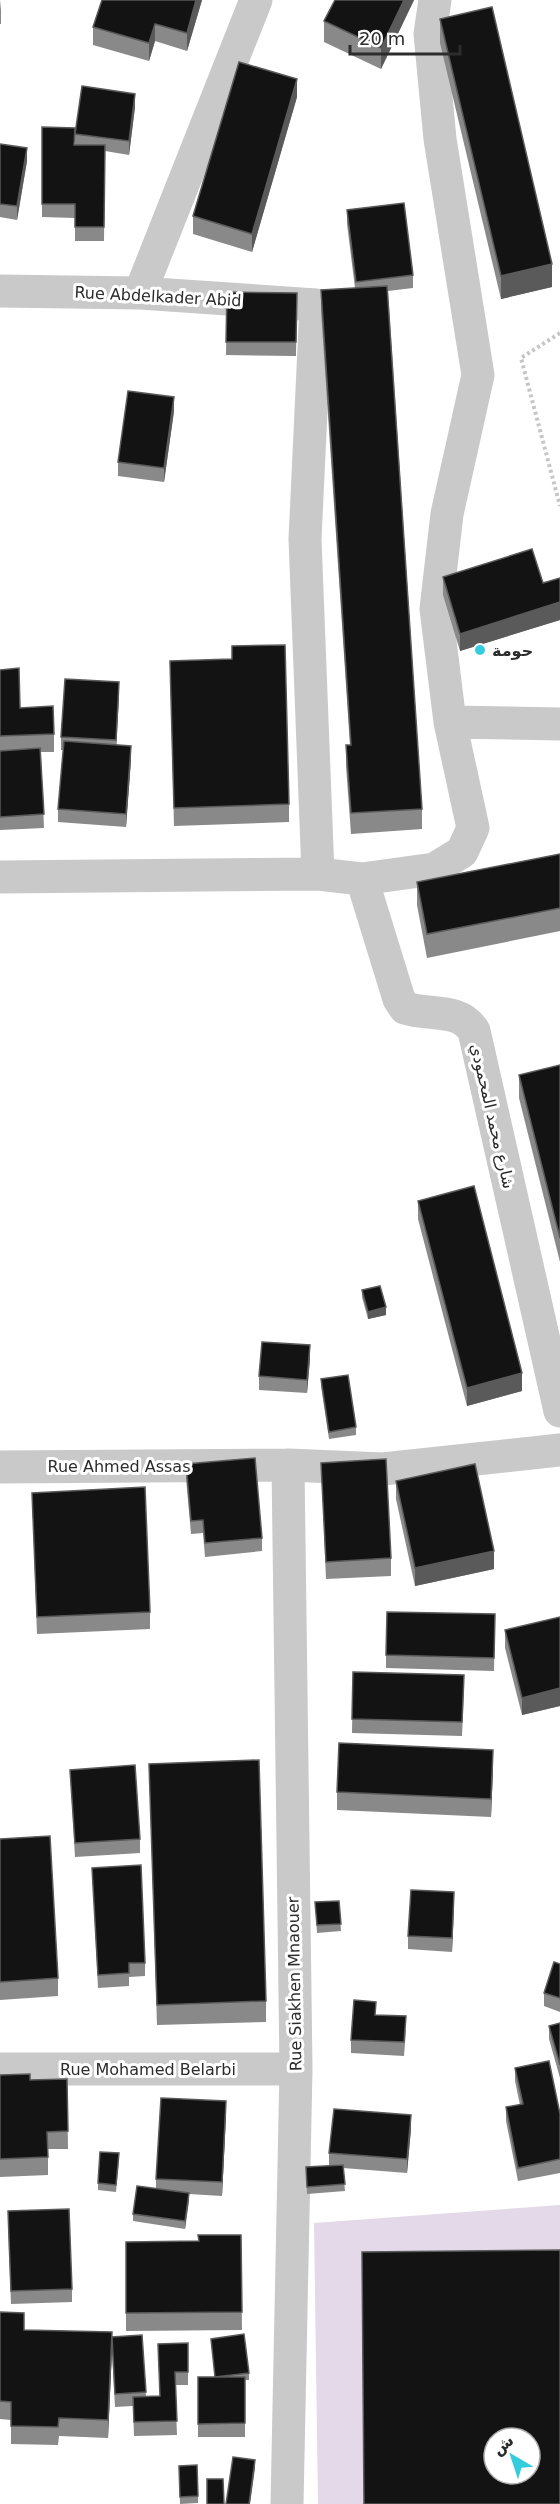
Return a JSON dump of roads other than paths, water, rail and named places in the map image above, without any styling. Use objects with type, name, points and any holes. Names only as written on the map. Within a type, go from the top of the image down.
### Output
[{"type":"street","points":[[140,293],[256,0]]},
{"type":"street","points":[[0,877],[318,874],[362,879],[434,869],[462,852],[473,828],[450,722],[436,609],[447,514],[478,375],[440,139],[430,34],[435,0]]},
{"type":"street","name":"Rue Abdelkader Abid","points":[[0,291],[140,293],[316,305],[305,539],[318,874]]},
{"type":"street","points":[[450,722],[560,724]]},
{"type":"street","name":"شارع محمد المحمودي","points":[[362,879],[399,999],[405,1008],[457,1016],[468,1022],[474,1031],[560,1411]]},
{"type":"street","name":"Rue Ahmed Assas","points":[[0,1467],[288,1465],[383,1469],[560,1450]]},
{"type":"street","name":"Rue Siakhen Mnaouer","points":[[287,2504],[296,2069],[288,1465]]},
{"type":"street","name":"Rue Mohamed Belarbi","points":[[0,2069],[296,2069]]},
{"type":"place","name":"حومة","points":[[480,650]]}]
